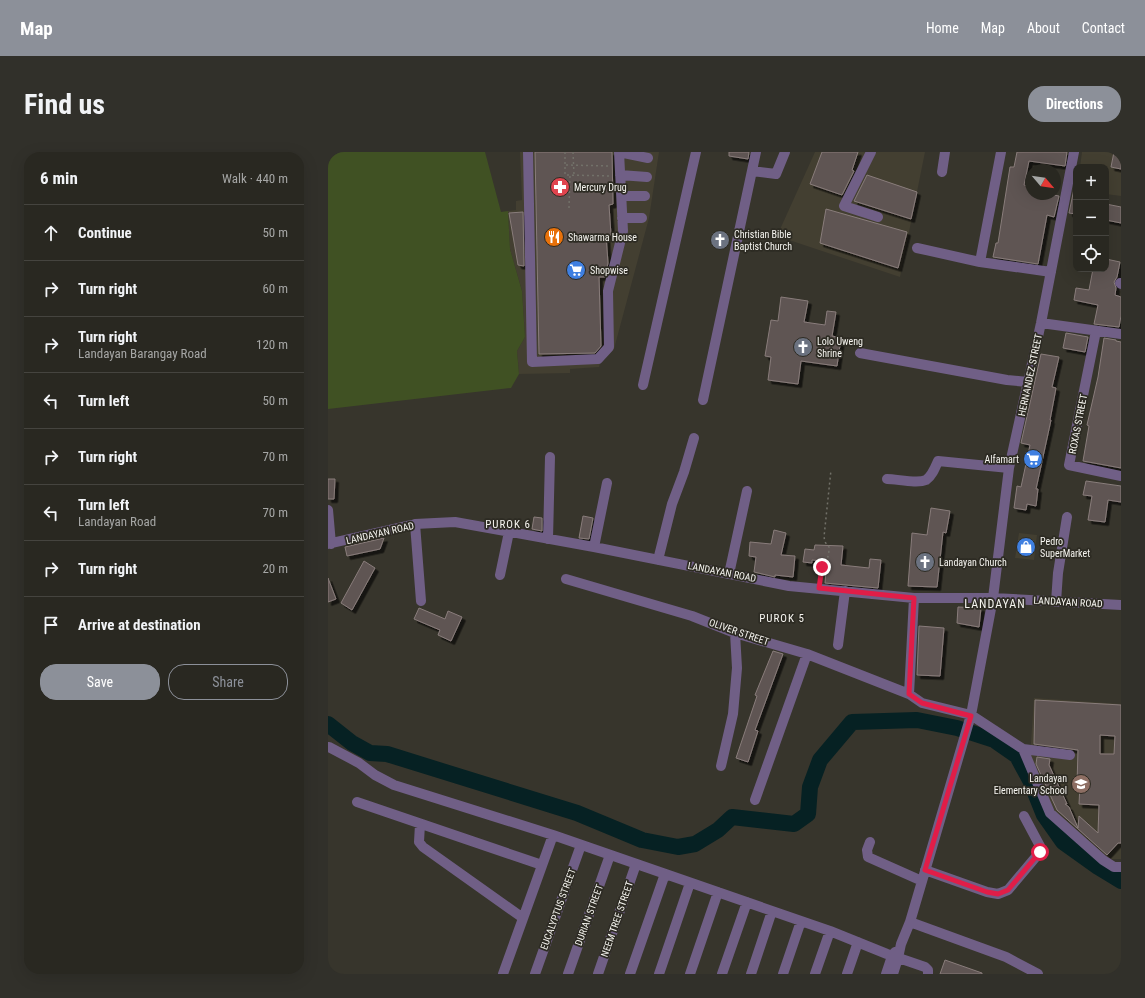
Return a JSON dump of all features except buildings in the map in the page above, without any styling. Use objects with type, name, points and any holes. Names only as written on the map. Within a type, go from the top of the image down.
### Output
[{"type":"street","points":[[528,152],[532,362],[598,359],[609,347],[608,291],[623,231],[619,152],[648,158]]},
{"type":"street","points":[[644,385],[696,152]]},
{"type":"street","points":[[704,400],[756,152]]},
{"type":"street","points":[[752,172],[776,174],[785,152]]},
{"type":"street","points":[[871,152],[844,206],[878,216]]},
{"type":"street","points":[[942,172],[946,152]]},
{"type":"street","points":[[980,262],[1001,152]]},
{"type":"street","name":"HERNANDEZ STREET","points":[[895,957],[910,922],[971,716],[993,598],[1009,468],[1052,272],[1074,152]]},
{"type":"street","points":[[620,170],[647,177]]},
{"type":"street","points":[[622,196],[645,196]]},
{"type":"street","points":[[622,218],[642,218]]},
{"type":"street","points":[[917,248],[980,262],[1052,272]]},
{"type":"street","points":[[1041,322],[1121,334]]},
{"type":"street","name":"ROXAS STREET","points":[[1096,331],[1069,465],[1121,476]]},
{"type":"street","points":[[860,353],[1007,380],[1028,382]]},
{"type":"street","points":[[658,560],[672,504],[684,472],[694,438]]},
{"type":"street","points":[[548,539],[550,456]]},
{"type":"street","points":[[887,478],[919,481],[926,480],[932,474],[938,461],[1009,468]]},
{"type":"street","points":[[594,547],[607,483]]},
{"type":"street","points":[[729,574],[746,491]]},
{"type":"street","points":[[328,510],[330,544]]},
{"type":"street","points":[[1056,602],[1058,573],[1067,516]]},
{"type":"street","name":"LANDAYAN ROAD","points":[[330,544],[415,524],[455,522],[594,547],[789,586],[914,598],[993,598],[1121,605]]},
{"type":"street","points":[[415,524],[421,601]]},
{"type":"street","points":[[500,576],[509,532]]},
{"type":"street","name":"OLIVER STREET","points":[[566,579],[692,616],[735,633],[807,654],[909,694],[922,703],[971,716],[1023,749]]},
{"type":"street","points":[[838,645],[845,591]]},
{"type":"street","points":[[909,694],[914,598]]},
{"type":"street","points":[[721,766],[733,714],[737,668],[735,633]]},
{"type":"street","points":[[755,800],[807,654]]},
{"type":"street","points":[[329,747],[359,763],[375,775],[394,784],[553,835],[830,931],[895,957],[925,967],[928,970],[928,974]]},
{"type":"street","points":[[1023,749],[1070,755]]},
{"type":"street","points":[[1023,749],[1050,813],[1103,860],[1114,867],[1121,867]]},
{"type":"street","points":[[357,802],[542,865]]},
{"type":"street","points":[[925,870],[987,892],[998,894],[1008,890],[1040,852],[1040,846],[1024,816]]},
{"type":"street","points":[[420,824],[419,842],[423,847],[523,918]]},
{"type":"street","points":[[503,974],[553,835]]},
{"type":"street","points":[[870,842],[867,850],[868,857],[922,881]]},
{"type":"street","name":"EUCALYPTUS STREET","points":[[535,974],[581,845]]},
{"type":"street","name":"DURIAN STREET","points":[[568,974],[610,855]]},
{"type":"street","name":"NEEM TREE STREET","points":[[598,974],[636,864]]},
{"type":"street","points":[[630,974],[665,874]]},
{"type":"street","points":[[659,974],[690,883]]},
{"type":"street","points":[[690,974],[718,892]]},
{"type":"street","points":[[722,974],[746,902]]},
{"type":"street","points":[[751,974],[772,911]]},
{"type":"street","points":[[783,974],[801,921]]},
{"type":"street","points":[[910,922],[1006,957],[1038,974]]},
{"type":"street","points":[[815,974],[830,931]]},
{"type":"street","points":[[847,974],[858,942]]},
{"type":"street","points":[[886,974],[895,957]]},
{"type":"street","points":[[893,974],[895,957]]},
{"type":"path","points":[[565,152],[565,175],[620,170]]},
{"type":"path","points":[[573,152],[574,175]]},
{"type":"path","points":[[565,165],[620,170]]},
{"type":"path","points":[[569,208],[570,175]]},
{"type":"path","points":[[819,588],[822,567],[827,561],[829,554],[829,547],[825,542],[824,537],[831,470]]},
{"type":"shaded area","name":"Shopwise","points":[[520,152],[659,152],[649,218],[614,349],[600,363],[599,367],[570,369],[570,373],[519,374],[517,351],[525,337],[522,291],[510,249],[508,211],[516,210],[516,201],[522,200]]},
{"type":"shaded area","points":[[815,152],[925,152],[900,277],[777,236]]},
{"type":"shaded area","points":[[1082,152],[1121,152],[1121,196],[1109,194],[1109,164],[1080,164]]},
{"type":"shaded area","name":"Pedro SuperMarket","points":[[1019,533],[1037,535],[1034,560],[1015,558]]},
{"type":"shaded area","name":"Landayan Elementary School","points":[[1034,698],[1121,704],[1121,859],[1107,859],[1054,811],[1030,757]]},
{"type":"green space","points":[[328,152],[485,152],[501,212],[508,211],[510,249],[522,291],[525,337],[517,351],[519,374],[511,388],[328,409]]},
{"type":"waterway","points":[[328,724],[352,743],[370,753],[387,754],[577,813],[642,840],[678,847],[695,844],[718,830],[732,817],[794,824],[808,814],[810,787],[820,760],[852,722],[917,720],[957,728],[994,740],[1017,756],[1030,780],[1044,815],[1063,842],[1098,867],[1121,881]]},
{"type":"place","name":"Mercury Drug","points":[[560,187]]},
{"type":"place","name":"Shawarma House","points":[[554,237]]},
{"type":"place","name":"Christian Bible Baptist Church","points":[[720,240]]},
{"type":"place","name":"Shopwise","points":[[576,270]]},
{"type":"place","name":"Lolo Uweng Shrine","points":[[803,347]]},
{"type":"place","name":"Alfamart","points":[[1033,459]]},
{"type":"place","name":"Pedro SuperMarket","points":[[1026,547]]},
{"type":"place","name":"Landayan Church","points":[[925,562]]},
{"type":"place","name":"Landayan Elementary School","points":[[1081,784]]},
{"type":"district","name":"PUROK 6","points":[[508,524]]},
{"type":"district","name":"LANDAYAN","points":[[995,604]]},
{"type":"district","name":"PUROK 5","points":[[782,618]]},
{"type":"route","points":[[822,567],[819,588],[914,598],[909,694],[922,703],[971,716],[925,870],[987,892],[998,894],[1008,890],[1040,852]]}]
